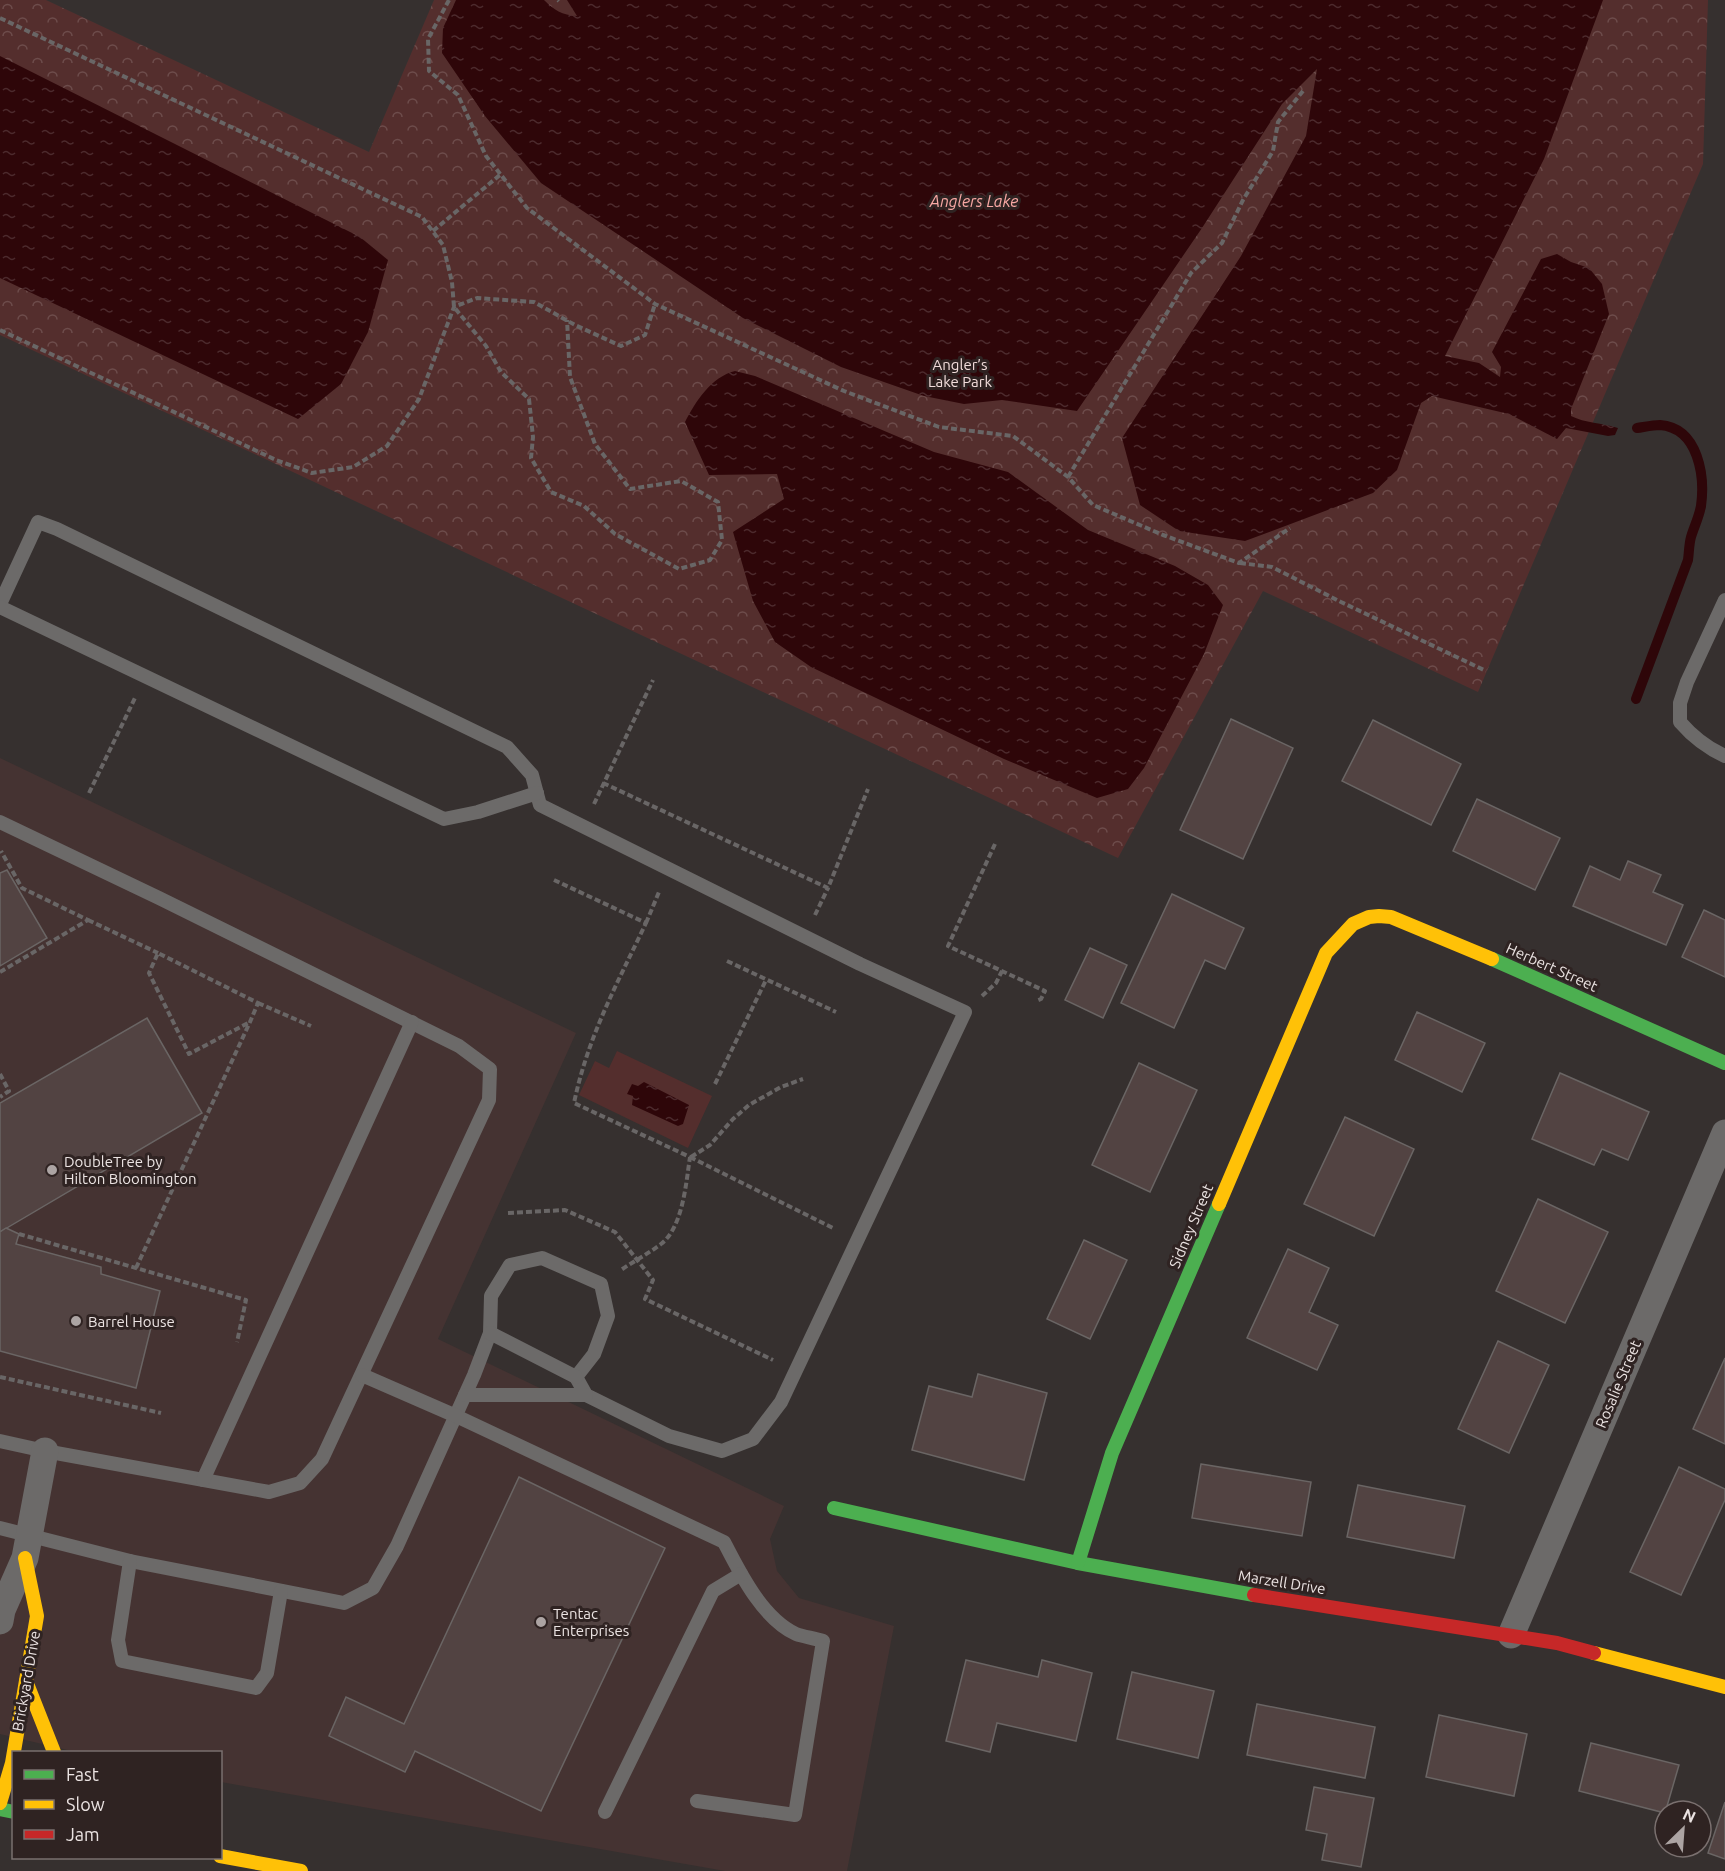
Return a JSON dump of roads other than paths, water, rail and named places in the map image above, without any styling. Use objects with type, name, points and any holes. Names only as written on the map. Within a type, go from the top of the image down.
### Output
[{"type":"main road","name":"Herbert Street","points":[[1361,918],[1378,915],[1391,917],[1516,969],[1725,1063]]},
{"type":"main road","name":"Sidney Street","points":[[1078,1563],[1112,1453],[1326,953],[1349,924],[1361,918]]},
{"type":"main road","name":"Marzell Drive","points":[[834,1508],[1078,1563],[1253,1595],[1557,1643],[1725,1687]]},
{"type":"main road","name":"Brickyard Drive","points":[[14,1751],[37,1616],[27,1547]]},
{"type":"main road","points":[[26,1681],[54,1751]]},
{"type":"main road","name":"Brickyard Drive","points":[[0,1803],[12,1763]]},
{"type":"main road","points":[[222,1856],[301,1871]]},
{"type":"street","name":"Rosalie Street","points":[[1511,1635],[1725,1133]]},
{"type":"street","name":"Brickyard Drive","points":[[0,1621],[2,1610],[27,1547],[45,1451]]},
{"type":"lane","points":[[465,1395],[586,1395],[669,1436],[722,1451],[753,1439],[781,1402],[965,1012],[860,964],[540,805],[537,793],[531,776],[507,747],[57,529],[38,522],[0,606],[444,819],[478,812],[537,793]]},
{"type":"lane","points":[[1725,600],[1687,682],[1680,703],[1680,722],[1692,736],[1711,750],[1725,756]]},
{"type":"lane","points":[[0,822],[459,1046],[490,1069],[489,1101],[322,1459],[300,1483],[269,1492],[0,1441]]},
{"type":"lane","points":[[203,1480],[411,1022]]},
{"type":"lane","points":[[0,1528],[27,1547],[130,1561],[344,1603],[373,1588],[397,1546],[456,1416],[490,1333],[491,1296],[510,1265],[542,1258],[601,1284],[608,1316],[594,1354],[576,1377]]},
{"type":"lane","points":[[490,1333],[576,1377],[586,1395]]},
{"type":"lane","points":[[362,1375],[456,1416],[724,1542],[741,1574],[771,1615],[795,1634],[823,1641],[795,1815],[697,1802]]},
{"type":"lane","points":[[130,1561],[118,1640],[122,1661],[256,1688],[267,1673],[281,1591]]},
{"type":"lane","points":[[605,1812],[712,1591],[741,1574]]},
{"type":"water","name":"Anglers Lake","points":[[456,0],[544,0],[559,11],[577,16],[567,0],[1603,0],[1544,159],[1445,356],[1479,363],[1500,377],[1501,367],[1492,352],[1541,259],[1557,254],[1589,268],[1602,284],[1609,314],[1571,409],[1571,416],[1618,428],[1615,435],[1608,436],[1566,428],[1557,439],[1509,414],[1432,396],[1421,403],[1397,470],[1373,493],[1245,541],[1179,531],[1140,505],[1122,438],[1241,256],[1306,136],[1317,69],[1282,104],[1202,228],[1077,411],[1002,400],[964,404],[924,396],[841,367],[743,318],[541,183],[485,116],[442,53],[443,28]]},
{"type":"water","points":[[0,56],[360,237],[388,260],[368,332],[341,384],[298,419],[0,278]]},
{"type":"water","points":[[735,371],[755,376],[934,452],[1008,472],[1088,530],[1175,566],[1208,585],[1223,605],[1204,654],[1144,768],[1128,789],[1097,798],[1004,759],[811,667],[775,642],[753,601],[733,532],[784,499],[777,474],[709,475],[685,422],[705,391],[726,374]]},
{"type":"water","points":[[644,1082],[689,1105],[683,1124],[678,1126],[632,1105],[633,1096],[627,1094],[632,1084],[638,1086]]},
{"type":"waterway","points":[[1636,699],[1688,560],[1690,540],[1700,510],[1702,494],[1697,456],[1683,435],[1673,428],[1660,425],[1637,428]]},
{"type":"place","name":"DoubleTree by Hilton Bloomington","points":[[52,1170]]},
{"type":"place","name":"Barrel House","points":[[76,1321]]},
{"type":"place","name":"Tentac Enterprises","points":[[541,1622]]},
{"type":"park label","name":"Angler’s Lake Park","points":[[960,372]]}]
